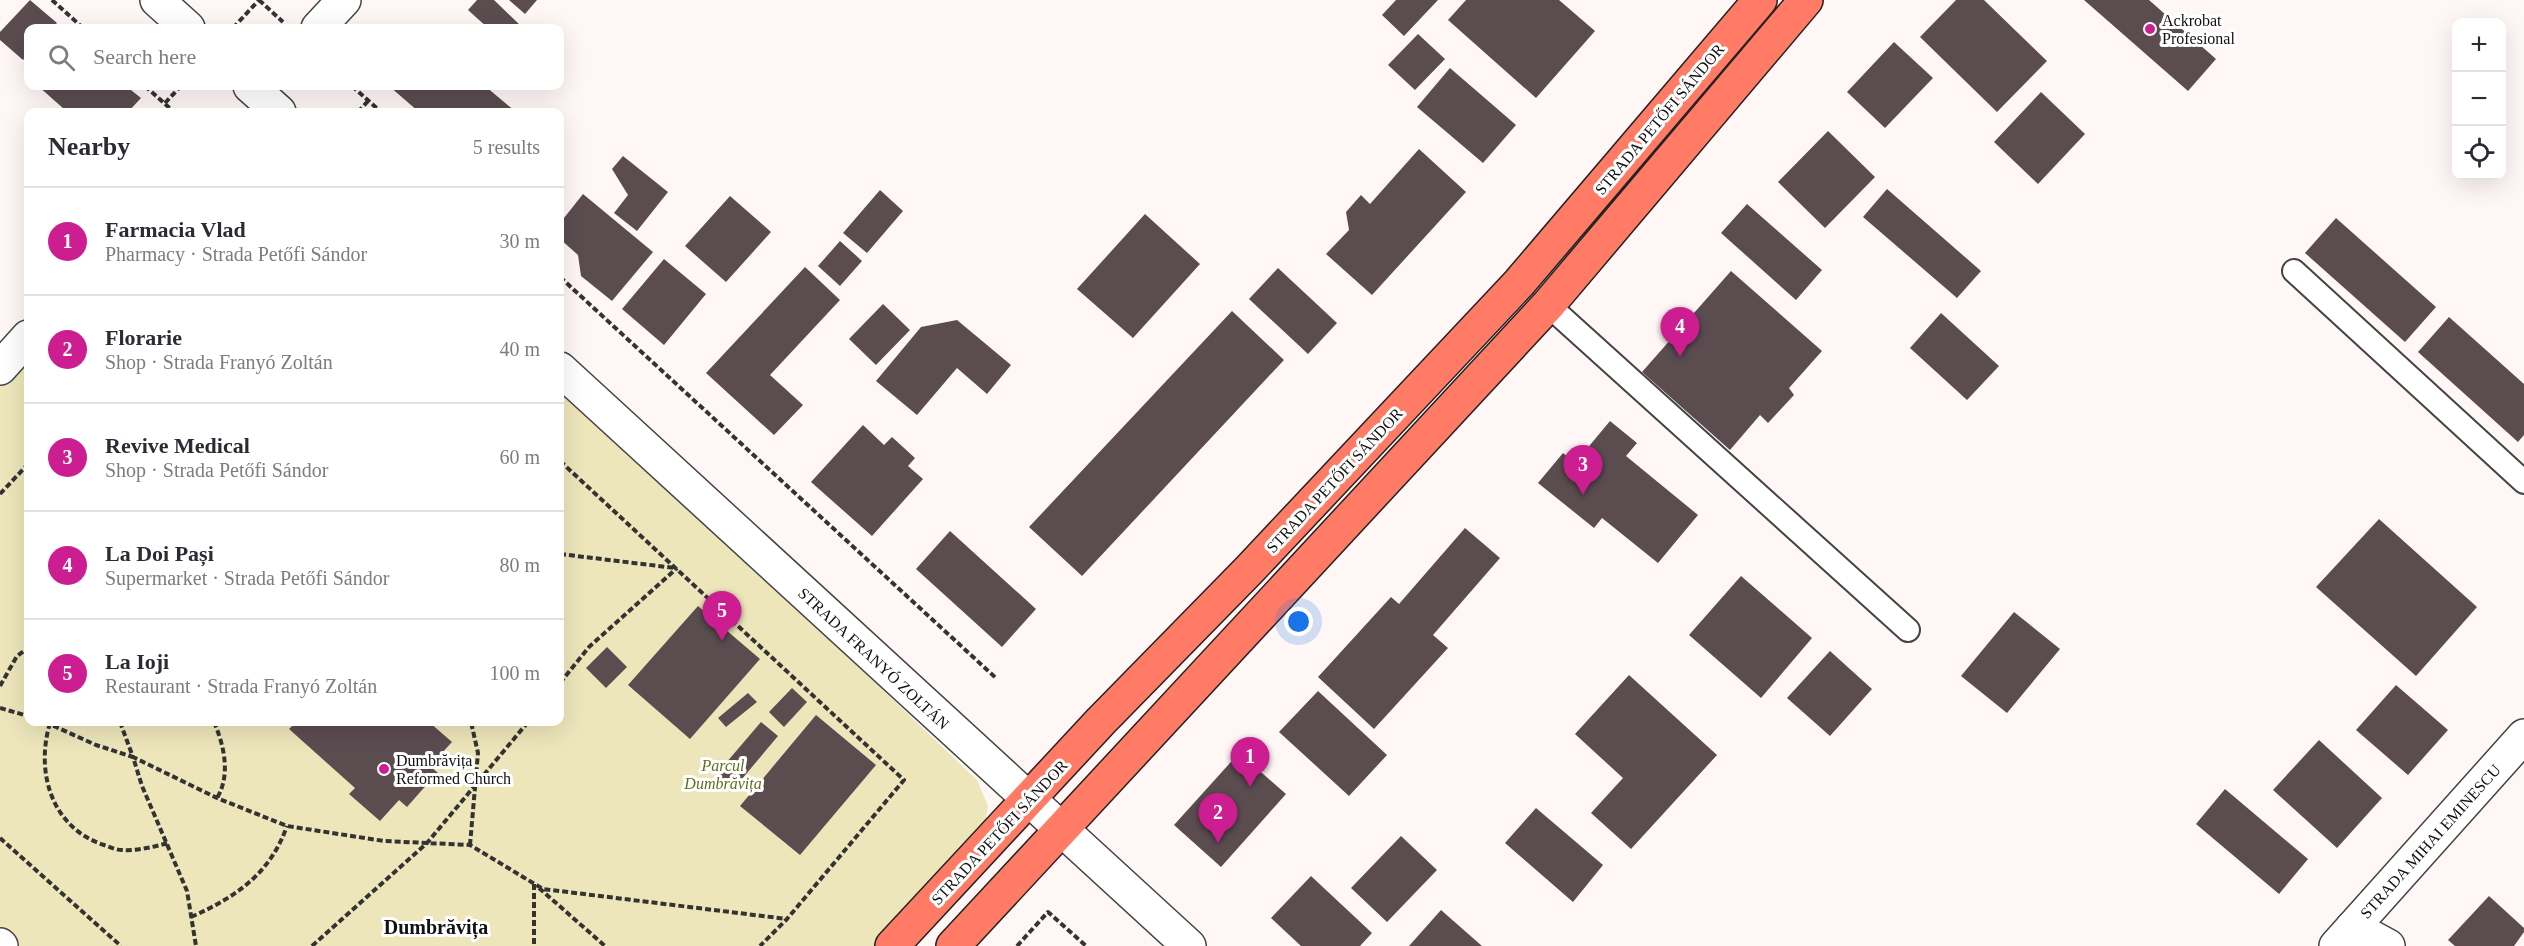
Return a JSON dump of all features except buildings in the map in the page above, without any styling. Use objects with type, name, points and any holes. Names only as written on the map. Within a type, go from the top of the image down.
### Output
[{"type":"main road","name":"STRADA PETŐFI SÁNDOR","points":[[892,946],[1028,799],[1249,570],[1519,283],[1760,0]]},
{"type":"main road","points":[[953,946],[1548,305],[1806,0]]},
{"type":"street","points":[[157,0],[184,24]]},
{"type":"street","points":[[322,24],[344,0]]},
{"type":"street","points":[[0,368],[24,341]]},
{"type":"street","name":"STRADA FRANYÓ ZOLTÁN","points":[[564,373],[1189,946]]},
{"type":"street","name":"STRADA MIHAI EMINESCU","points":[[2344,937],[2524,736]]},
{"type":"street","points":[[2344,937],[2388,946]]},
{"type":"lane","points":[[2294,271],[2524,482]]},
{"type":"lane","points":[[1548,305],[1908,630]]},
{"type":"path","points":[[52,0],[79,24]]},
{"type":"path","points":[[237,24],[259,0],[286,24]]},
{"type":"path","points":[[149,90],[170,108]]},
{"type":"path","points":[[165,104],[177,90]]},
{"type":"path","points":[[357,90],[377,108]]},
{"type":"path","points":[[362,108],[369,101]]},
{"type":"path","points":[[564,280],[997,679]]},
{"type":"path","points":[[564,465],[904,780],[787,919],[760,946]]},
{"type":"path","points":[[0,494],[24,468]]},
{"type":"path","points":[[564,554],[677,568]]},
{"type":"path","points":[[564,678],[589,646],[677,568]]},
{"type":"path","points":[[0,686],[17,656],[24,651]]},
{"type":"path","points":[[0,708],[24,715]]},
{"type":"path","points":[[47,726],[44,742],[44,766],[49,789],[63,818],[86,839],[120,850],[146,849],[168,843]]},
{"type":"path","points":[[56,726],[96,745],[133,757],[217,798],[287,826],[384,841],[470,845],[543,889],[787,919]]},
{"type":"path","points":[[121,726],[142,786],[187,891],[196,946]]},
{"type":"path","points":[[216,726],[222,739],[225,771],[222,791],[217,798]]},
{"type":"path","points":[[470,845],[478,753],[472,726]]},
{"type":"path","points":[[312,946],[427,843],[525,726]]},
{"type":"path","points":[[191,917],[221,904],[270,862],[287,826]]},
{"type":"path","points":[[0,838],[121,946]]},
{"type":"path","points":[[534,884],[534,946]]},
{"type":"path","points":[[534,884],[605,946]]},
{"type":"path","points":[[1017,946],[1048,912],[1086,946]]},
{"type":"green space","name":"Parcul Dumbrăvița","points":[[24,341],[24,726],[564,726],[564,385],[977,780],[988,806],[984,831],[876,946],[14,946],[0,934],[0,368]]},
{"type":"place","name":"Ackrobat Profesional","points":[[2150,29]]},
{"type":"place","name":"La Doi Pași","points":[[1680,357]]},
{"type":"place","name":"Revive Medical","points":[[1583,495]]},
{"type":"place","name":"La Ioji","points":[[722,641]]},
{"type":"place","name":"Dumbrăvița Reformed Church","points":[[384,769]]},
{"type":"place","name":"Farmacia Vlad","points":[[1250,787]]},
{"type":"place","name":"Florarie","points":[[1218,843]]},
{"type":"district","name":"Dumbrăvița","points":[[436,927]]}]
